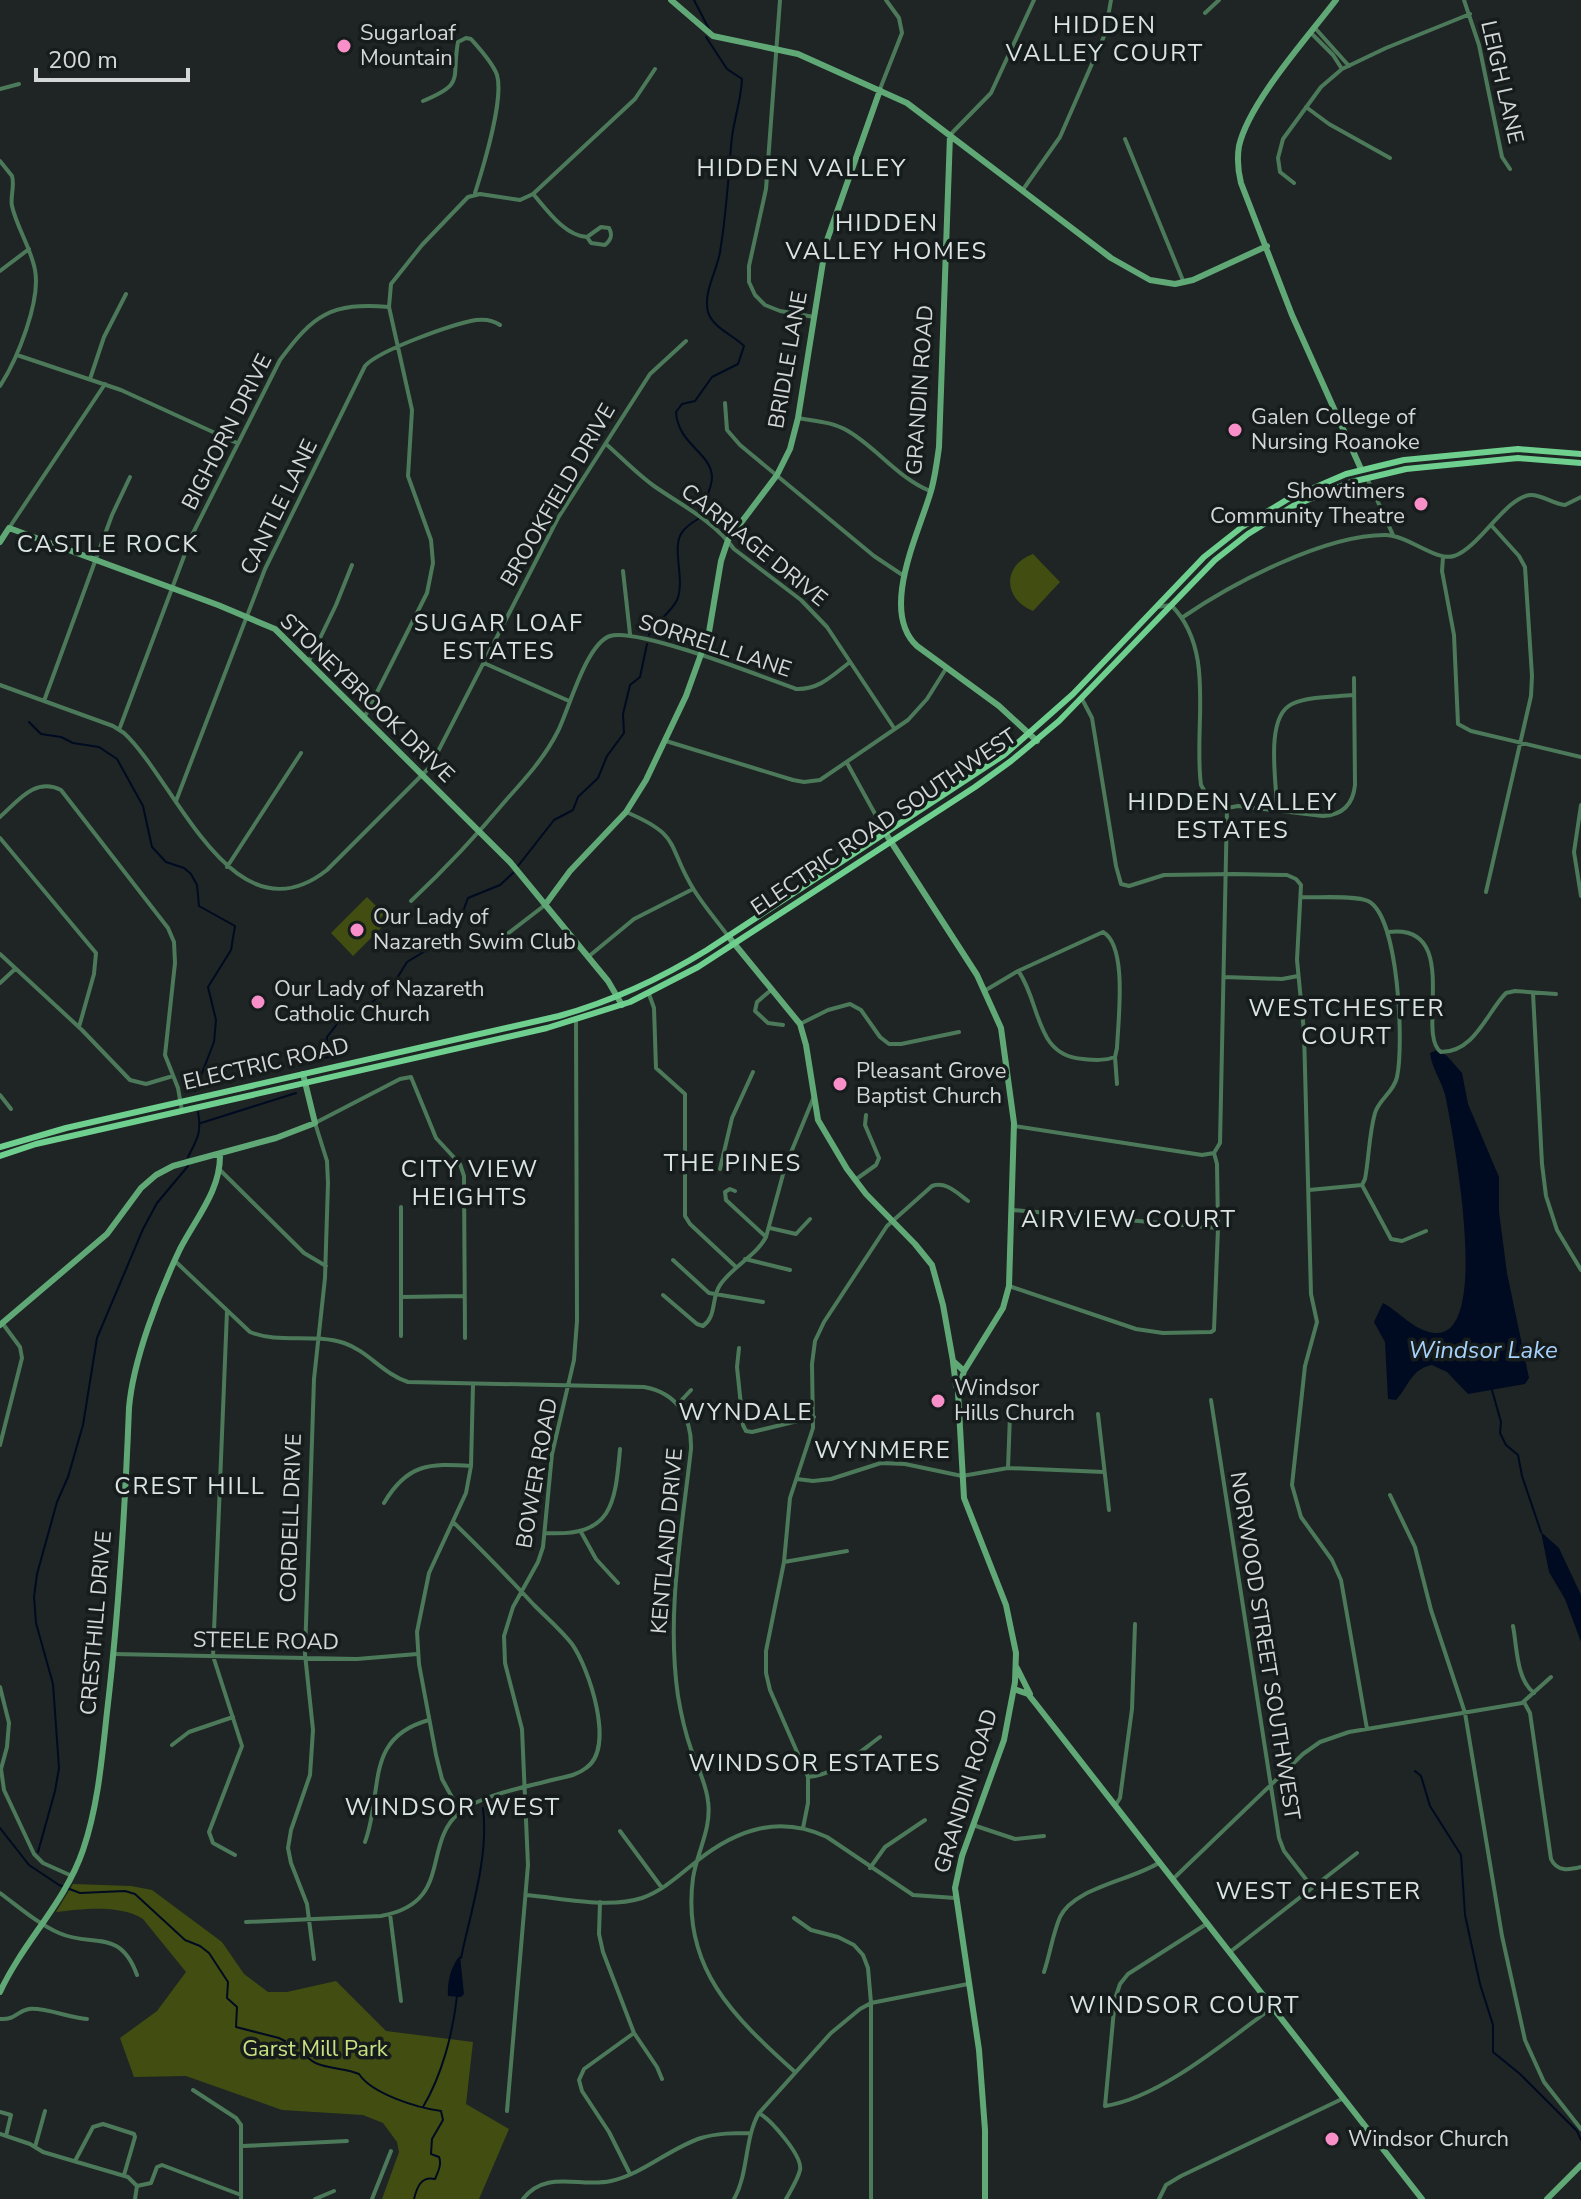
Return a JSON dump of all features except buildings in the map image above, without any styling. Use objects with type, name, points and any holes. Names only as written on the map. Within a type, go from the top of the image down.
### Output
[{"type":"main road","name":"ELECTRIC ROAD SOUTHWEST","points":[[756,918],[968,780],[1030,733],[1073,694],[1204,557],[1255,518],[1306,490],[1361,469],[1404,460],[1496,450],[1581,454]]},
{"type":"main road","name":"ELECTRIC ROAD SOUTHWEST","points":[[733,943],[891,842],[1037,741],[1082,699],[1215,560],[1262,525],[1311,498],[1367,478],[1406,469],[1497,459],[1581,463]]},
{"type":"main road","name":"ELECTRIC ROAD","points":[[0,1147],[42,1134],[559,1016],[619,997],[669,973],[756,918]]},
{"type":"main road","name":"ELECTRIC ROAD","points":[[0,1156],[36,1144],[576,1021],[649,994],[733,943]]},
{"type":"street","points":[[671,0],[713,36],[807,57],[907,103],[1127,269],[1158,282],[1184,283],[1267,246]]},
{"type":"street","points":[[780,0],[766,189],[749,266],[749,282],[755,295],[765,305],[814,317]]},
{"type":"street","name":"BRIDLE LANE","points":[[501,939],[545,905],[570,871],[626,812],[665,741],[701,655],[709,632],[721,561],[728,540],[777,475],[790,449],[798,418],[826,243],[902,33],[899,18],[886,0]]},
{"type":"street","points":[[950,135],[991,93],[1034,0]]},
{"type":"street","points":[[1022,191],[1060,137],[1105,34],[1111,0]]},
{"type":"street","points":[[1205,13],[1219,0]]},
{"type":"street","points":[[1336,0],[1254,111],[1240,143],[1240,177],[1292,315],[1393,536]]},
{"type":"street","name":"LEIGH LANE","points":[[1464,0],[1479,45],[1502,157],[1510,169]]},
{"type":"street","points":[[1294,183],[1280,172],[1278,158],[1283,139],[1321,87],[1342,69],[1470,14]]},
{"type":"street","points":[[1313,31],[1349,66]]},
{"type":"street","points":[[1313,31],[1342,69]]},
{"type":"street","points":[[423,101],[451,86],[457,70],[458,42],[463,38],[471,39],[494,69],[498,83],[494,119],[475,194]]},
{"type":"street","points":[[364,718],[427,593],[432,573],[431,540],[408,476],[412,410],[389,307],[389,290],[396,275],[461,202],[475,194],[520,200],[533,194],[635,99],[655,69]]},
{"type":"street","points":[[0,89],[19,84]]},
{"type":"street","points":[[1306,107],[1329,124],[1390,158]]},
{"type":"street","name":"GRANDIN ROAD","points":[[950,135],[940,432],[930,492],[904,576],[901,615],[907,637],[1014,717],[1037,741]]},
{"type":"street","points":[[1125,139],[1184,283]]},
{"type":"street","points":[[0,161],[12,176],[12,206],[29,249],[36,294],[16,355],[0,386]]},
{"type":"street","points":[[533,194],[565,228],[579,236],[587,237],[601,227],[609,228],[611,232],[609,242],[602,246],[591,243],[587,237]]},
{"type":"street","points":[[0,271],[29,249]]},
{"type":"street","points":[[90,379],[104,337],[126,294]]},
{"type":"street","name":"BIGHORN DRIVE","points":[[119,730],[192,535],[280,360],[312,321],[326,314],[358,307],[389,307]]},
{"type":"street","name":"CANTLE LANE","points":[[176,801],[265,569],[365,366],[373,358],[397,347],[471,321],[485,320],[500,325]]},
{"type":"street","name":"BROOKFIELD DRIVE","points":[[227,867],[240,878],[257,885],[289,887],[313,880],[327,870],[422,776],[436,756],[558,518],[650,374],[686,341]]},
{"type":"street","points":[[16,355],[105,384],[237,443]]},
{"type":"street","points":[[0,542],[105,384]]},
{"type":"street","points":[[725,403],[729,435],[874,556],[904,576]]},
{"type":"street","points":[[798,418],[833,424],[847,431],[917,486],[930,492]]},
{"type":"street","name":"CARRIAGE DRIVE","points":[[605,443],[650,483],[694,512],[728,540],[734,549],[815,614],[894,728]]},
{"type":"street","points":[[44,701],[120,494],[130,477]]},
{"type":"street","points":[[1183,617],[1299,555],[1360,539],[1393,536],[1414,542],[1443,557],[1458,555],[1526,496],[1535,495],[1565,505],[1581,497]]},
{"type":"street","points":[[1486,892],[1532,687],[1526,571],[1519,556],[1491,525]]},
{"type":"street","name":"STONEYBROOK DRIVE","points":[[9,528],[275,629],[510,862],[588,957],[622,1005]]},
{"type":"street","points":[[1443,557],[1442,571],[1454,635],[1457,722],[1460,727],[1581,757]]},
{"type":"street","points":[[308,661],[352,565]]},
{"type":"street","points":[[623,571],[630,634]]},
{"type":"street","points":[[1154,607],[1171,605],[1183,617],[1191,633],[1198,667],[1201,785],[1208,797],[1227,808],[1238,806],[1329,816],[1349,804],[1355,785],[1354,678]]},
{"type":"street","name":"SORRELL LANE","points":[[411,901],[479,832],[539,763],[560,728],[569,701],[601,641],[608,636],[630,634],[796,689],[818,686],[850,662]]},
{"type":"street","points":[[484,663],[569,701]]},
{"type":"street","points":[[665,741],[804,782],[820,780],[908,720],[927,699],[947,667]]},
{"type":"street","points":[[0,685],[119,730],[138,749],[227,867],[301,753]]},
{"type":"street","points":[[1277,810],[1274,741],[1282,712],[1301,701],[1353,695]]},
{"type":"street","points":[[1082,699],[1092,718],[1119,881],[1127,886],[1164,875],[1227,875],[1292,877],[1301,885],[1298,976],[1304,1032],[1311,1294],[1317,1322],[1305,1366],[1292,1485],[1301,1517],[1332,1560],[1341,1580],[1367,1729]]},
{"type":"street","points":[[846,762],[886,834],[956,938],[986,990],[998,1018],[1004,1044],[1014,1126],[1009,1286],[999,1316],[964,1371],[958,1392]]},
{"type":"street","points":[[0,817],[35,787],[49,785],[61,790],[167,925],[175,948],[165,1048],[182,1111]]},
{"type":"street","points":[[1581,805],[1574,852],[1581,896]]},
{"type":"street","points":[[1009,1286],[1136,1329],[1163,1333],[1214,1330],[1218,1228],[1217,1164],[1214,1153],[1220,1143],[1227,808]]},
{"type":"street","points":[[626,812],[651,822],[665,832],[693,889],[800,1024],[813,1099],[822,1129],[855,1180],[932,1265],[943,1305],[958,1392]]},
{"type":"street","points":[[0,838],[96,953],[94,974],[79,1027]]},
{"type":"street","points":[[588,957],[634,919],[693,889]]},
{"type":"street","points":[[1301,897],[1366,900],[1378,910],[1388,932],[1398,1000],[1398,1073],[1394,1086],[1375,1112],[1362,1185]]},
{"type":"street","points":[[986,990],[1018,971],[1103,932],[1113,941],[1118,956],[1117,1084]]},
{"type":"street","points":[[1388,932],[1410,933],[1426,945],[1434,994],[1433,1041],[1441,1052],[1455,1049],[1472,1037],[1506,993],[1556,994]]},
{"type":"street","points":[[0,954],[134,1082],[155,1082],[173,1076]]},
{"type":"street","points":[[0,983],[15,969]]},
{"type":"street","points":[[1018,971],[1027,986],[1046,1039],[1054,1050],[1071,1058],[1107,1060],[1115,1057]]},
{"type":"street","points":[[1225,977],[1282,979],[1298,976]]},
{"type":"street","points":[[773,988],[757,1002],[755,1011],[768,1023],[783,1025]]},
{"type":"street","points":[[1533,992],[1546,1196],[1557,1230],[1581,1270]]},
{"type":"street","points":[[649,994],[654,1008],[656,1068],[685,1094],[685,1216],[736,1267]]},
{"type":"street","points":[[800,1024],[828,1010],[850,1004],[861,1010],[880,1037],[889,1044],[959,1032]]},
{"type":"street","name":"BOWER ROAD","points":[[507,2111],[528,1854],[522,1729],[503,1647],[507,1620],[538,1562],[545,1533],[554,1440],[574,1360],[577,1321],[576,1021]]},
{"type":"street","points":[[720,1169],[735,1108],[753,1072]]},
{"type":"street","name":"CORDELL DRIVE","points":[[303,1074],[328,1169],[326,1266],[317,1337],[305,1657],[313,1715],[312,1759],[308,1784],[291,1830],[288,1848],[307,1904],[314,1959]]},
{"type":"street","points":[[0,1445],[22,1358],[20,1347],[1,1324],[107,1234],[147,1182],[173,1166],[276,1138],[315,1123],[389,1084],[411,1077],[436,1138],[460,1164],[464,1176],[465,1338]]},
{"type":"street","points":[[0,1095],[11,1109]]},
{"type":"street","points":[[663,1295],[700,1326],[706,1325],[720,1285],[766,1237],[785,1167],[813,1099]]},
{"type":"street","points":[[855,1180],[876,1165],[879,1158],[865,1125],[866,1115]]},
{"type":"street","points":[[1014,1126],[1202,1155],[1214,1153]]},
{"type":"street","name":"CRESTHILL DRIVE","points":[[0,1992],[66,1888],[83,1851],[97,1793],[114,1654],[130,1397],[138,1362],[175,1261],[215,1188],[220,1154]]},
{"type":"street","points":[[723,1155],[785,1167]]},
{"type":"street","points":[[220,1170],[304,1253],[326,1266]]},
{"type":"street","points":[[803,1828],[808,1803],[808,1777],[770,1690],[766,1651],[784,1562],[788,1510],[813,1428],[812,1364],[815,1341],[824,1322],[892,1221],[934,1185],[948,1187],[968,1201]]},
{"type":"street","points":[[1309,1190],[1362,1185]]},
{"type":"street","points":[[1362,1185],[1391,1239],[1402,1241],[1426,1231]]},
{"type":"street","points":[[735,1191],[730,1189],[725,1192],[726,1200],[766,1237]]},
{"type":"street","points":[[401,1207],[401,1336]]},
{"type":"street","points":[[1012,1210],[1218,1228]]},
{"type":"street","points":[[770,1228],[796,1234],[810,1219]]},
{"type":"street","points":[[745,1259],[790,1270]]},
{"type":"street","points":[[673,1260],[716,1295],[763,1302]]},
{"type":"street","points":[[175,1261],[255,1334],[317,1337],[343,1342],[359,1349],[385,1371],[408,1382],[652,1389],[678,1404],[691,1390]]},
{"type":"street","points":[[401,1297],[464,1296]]},
{"type":"street","points":[[227,1311],[213,1656],[241,1741],[241,1751],[209,1832],[213,1843],[235,1855]]},
{"type":"street","points":[[739,1348],[737,1367],[746,1431],[814,1417]]},
{"type":"street","points":[[953,1358],[964,1371]]},
{"type":"street","points":[[460,1812],[442,1779],[417,1654],[418,1622],[424,1589],[466,1493],[471,1466],[473,1385]]},
{"type":"street","name":"GRANDIN ROAD","points":[[958,1392],[962,1476],[969,1515],[1006,1605],[1015,1639],[1016,1666],[1000,1754],[956,1872],[955,1898],[970,1984],[983,2093],[985,2199]]},
{"type":"street","name":"NORWOOD STREET SOUTHWEST","points":[[1211,1400],[1282,1845],[1312,1887]]},
{"type":"street","name":"KENTLAND DRIVE","points":[[678,1404],[686,1415],[692,1438],[674,1602],[674,1654],[680,1712],[706,1792],[709,1813],[696,1862],[691,1893],[692,1913],[699,1948],[720,1996],[736,2017],[795,2072]]},
{"type":"street","points":[[1098,1414],[1109,1510]]},
{"type":"street","points":[[1008,1468],[1010,1415]]},
{"type":"street","points":[[545,1533],[581,1532],[599,1522],[611,1506],[620,1449]]},
{"type":"street","points":[[797,1479],[831,1479],[881,1463],[905,1464],[962,1476],[1008,1468],[1104,1472]]},
{"type":"street","points":[[384,1503],[395,1486],[416,1469],[434,1465],[471,1466]]},
{"type":"street","points":[[1390,1495],[1415,1547],[1431,1610],[1465,1713],[1502,1936],[1525,2040],[1544,2082],[1581,2129]]},
{"type":"street","points":[[246,1922],[390,1914],[413,1903],[427,1889],[446,1831],[460,1812],[484,1799],[577,1774],[594,1761],[602,1737],[599,1719],[575,1649],[453,1522]]},
{"type":"street","points":[[581,1532],[596,1559],[618,1583]]},
{"type":"street","points":[[784,1562],[847,1551]]},
{"type":"street","points":[[1115,1806],[1120,1798],[1131,1720],[1135,1624]]},
{"type":"street","points":[[1513,1626],[1523,1676],[1534,1693]]},
{"type":"street","name":"STEELE ROAD","points":[[114,1654],[380,1659],[417,1654]]},
{"type":"street","points":[[1016,1666],[1031,1698],[1422,2199]]},
{"type":"street","points":[[1173,1879],[1303,1754],[1320,1742],[1367,1729],[1524,1702],[1551,1677]]},
{"type":"street","points":[[0,1687],[9,1723],[0,1769],[4,1790],[34,1854],[43,1863],[72,1876]]},
{"type":"street","points":[[1014,1689],[1031,1698]]},
{"type":"street","points":[[1524,1702],[1530,1713],[1551,1859],[1555,1866],[1563,1869],[1581,1867]]},
{"type":"street","points":[[172,1745],[189,1732],[233,1717]]},
{"type":"street","points":[[365,1842],[373,1816],[383,1753],[404,1730],[429,1720]]},
{"type":"street","points":[[808,1777],[837,1768],[880,1737]]},
{"type":"street","points":[[870,1868],[885,1847],[925,1820]]},
{"type":"street","points":[[526,1895],[600,1902],[634,1900],[662,1888],[737,1835],[773,1825],[803,1828],[827,1837],[913,1895],[955,1898]]},
{"type":"street","points":[[973,1825],[1015,1839],[1044,1836]]},
{"type":"street","points":[[620,1831],[662,1888]]},
{"type":"street","points":[[1230,1952],[1357,1853]]},
{"type":"street","points":[[1044,1972],[1059,1919],[1069,1905],[1160,1862]]},
{"type":"street","points":[[0,1893],[42,1923],[70,1937],[99,1939],[114,1945],[126,1954],[137,1975]]},
{"type":"street","points":[[600,1902],[599,1934],[603,1952],[634,2033],[662,2079]]},
{"type":"street","points":[[390,1914],[401,2001]]},
{"type":"street","points":[[794,1918],[811,1930],[848,1941],[859,1950],[868,1968],[871,2003],[871,2199]]},
{"type":"street","points":[[1208,1923],[1128,1974],[1120,1984],[1115,1999],[1105,2106],[1123,2101],[1176,2076],[1273,2007]]},
{"type":"street","points":[[734,2199],[745,2174],[751,2133],[759,2113],[841,2023],[871,2003],[970,1984]]},
{"type":"street","points":[[0,2019],[11,2019],[25,2010],[34,2009],[87,2019]]},
{"type":"street","points":[[630,2174],[609,2132],[582,2091],[579,2080],[584,2069],[634,2033]]},
{"type":"street","points":[[137,2186],[151,2183],[157,2167],[162,2165],[241,2197],[242,2129],[238,2121],[193,2090]]},
{"type":"street","points":[[1159,2199],[1166,2185],[1181,2176],[1344,2098]]},
{"type":"street","points":[[35,2147],[45,2111]]},
{"type":"street","points":[[0,2112],[11,2115],[3,2135],[133,2180],[137,2186],[135,2199]]},
{"type":"street","points":[[759,2113],[775,2126],[800,2161],[800,2171],[786,2199]]},
{"type":"street","points":[[75,2161],[93,2127],[103,2124],[134,2134],[124,2176]]},
{"type":"street","points":[[523,2199],[532,2189],[546,2182],[600,2183],[630,2174],[697,2139],[751,2133]]},
{"type":"street","points":[[243,2146],[347,2141]]},
{"type":"street","points":[[372,2199],[391,2151]]},
{"type":"street","points":[[1547,2199],[1581,2165]]},
{"type":"street","points":[[315,2199],[334,2191]]},
{"type":"green space","points":[[1033,554],[1060,582],[1033,611],[1016,599],[1010,582],[1016,566]]},
{"type":"green space","name":"Our Lady of Nazareth Swim Club","points":[[367,897],[384,914],[380,919],[383,926],[353,956],[331,933]]},
{"type":"green space","name":"Garst Mill Park","points":[[73,1884],[152,1890],[222,1942],[244,1974],[268,1992],[287,1992],[336,1981],[386,2031],[473,2042],[466,2104],[509,2129],[479,2199],[382,2199],[399,2152],[397,2142],[383,2123],[363,2115],[282,2110],[186,2076],[134,2077],[120,2038],[157,2011],[186,1972],[143,1919],[134,1914],[101,1909],[56,1912]]},
{"type":"water","name":"Windsor Lake","points":[[1437,1050],[1462,1073],[1468,1104],[1499,1177],[1499,1212],[1507,1273],[1529,1378],[1525,1384],[1468,1394],[1447,1372],[1432,1365],[1419,1370],[1396,1400],[1388,1399],[1385,1342],[1374,1322],[1383,1303],[1414,1325],[1435,1333],[1452,1326],[1462,1303],[1466,1269],[1460,1188],[1446,1099],[1430,1053]]},
{"type":"water","points":[[1541,1532],[1559,1548],[1581,1595],[1581,1642],[1565,1599],[1549,1572]]},
{"type":"water","points":[[460,1956],[464,1994],[461,1997],[448,1996],[450,1974]]},
{"type":"waterway","points":[[694,0],[709,29]]},
{"type":"waterway","points":[[701,514],[712,482],[710,468],[682,433],[676,412],[682,404],[695,401],[712,377],[738,364],[744,346],[714,323],[707,304],[722,239],[732,138],[742,79],[727,69],[706,37]]},
{"type":"waterway","points":[[649,635],[677,600],[680,582],[679,537],[686,527],[698,519]]},
{"type":"waterway","points":[[518,866],[554,820],[573,810],[578,797],[598,778],[607,756],[624,733],[623,714],[630,685],[640,677],[647,644]]},
{"type":"waterway","points":[[29,722],[41,734],[99,747],[117,759],[143,806],[152,847],[166,862],[191,874],[197,885],[199,906],[235,926],[231,950],[208,987],[216,1020],[214,1042],[195,1091]]},
{"type":"waterway","points":[[313,1060],[328,1057],[327,1037],[341,1019],[353,1016],[391,988],[407,962],[455,933],[468,898],[500,885],[513,873]]},
{"type":"waterway","points":[[201,1123],[296,1093]]},
{"type":"waterway","points":[[188,1157],[199,1131],[198,1112]]},
{"type":"waterway","points":[[38,1852],[59,1768],[53,1684],[36,1623],[34,1597],[37,1574],[83,1425],[97,1338],[143,1229],[157,1203],[188,1166]]},
{"type":"waterway","points":[[1492,1390],[1501,1422],[1500,1433],[1506,1445],[1518,1455],[1541,1532]]},
{"type":"waterway","points":[[1415,1771],[1421,1776],[1430,1806],[1461,1855],[1465,1915],[1480,1984],[1493,2025],[1493,2052],[1520,2074],[1577,2131],[1581,2140]]},
{"type":"waterway","points":[[461,1958],[484,1845],[483,1808]]},
{"type":"waterway","points":[[0,1828],[29,1865],[59,1885],[80,1893],[125,1891],[135,1894],[185,1940],[209,1953],[228,1982],[227,1998],[237,2007],[236,2027],[279,2038],[285,2041],[287,2052],[305,2055],[321,2065],[355,2072],[385,2094],[441,2111],[443,2120],[432,2139],[431,2154],[439,2157],[439,2168],[435,2179],[420,2183],[414,2199]]},
{"type":"waterway","points":[[423,2107],[446,2053],[457,1996]]},
{"type":"place","name":"Sugarloaf Mountain","points":[[344,46]]},
{"type":"place","name":"Galen College of Nursing Roanoke","points":[[1235,430]]},
{"type":"place","name":"Showtimers Community Theatre","points":[[1421,504]]},
{"type":"place","name":"Our Lady of Nazareth Swim Club","points":[[357,930]]},
{"type":"place","name":"Our Lady of Nazareth Catholic Church","points":[[258,1002]]},
{"type":"place","name":"Pleasant Grove Baptist Church","points":[[840,1084]]},
{"type":"place","name":"Windsor Hills Church","points":[[938,1401]]},
{"type":"place","name":"Windsor Church","points":[[1332,2139]]},
{"type":"district","name":"HIDDEN VALLEY COURT","points":[[1105,39]]},
{"type":"district","name":"HIDDEN VALLEY","points":[[802,168]]},
{"type":"district","name":"HIDDEN VALLEY HOMES","points":[[887,237]]},
{"type":"district","name":"CASTLE ROCK","points":[[108,544]]},
{"type":"district","name":"SUGAR LOAF ESTATES","points":[[499,637]]},
{"type":"district","name":"HIDDEN VALLEY ESTATES","points":[[1233,816]]},
{"type":"district","name":"WESTCHESTER COURT","points":[[1347,1022]]},
{"type":"district","name":"THE PINES","points":[[733,1163]]},
{"type":"district","name":"CITY VIEW HEIGHTS","points":[[470,1183]]},
{"type":"district","name":"AIRVIEW COURT","points":[[1129,1219]]},
{"type":"district","name":"WYNDALE","points":[[746,1412]]},
{"type":"district","name":"WYNMERE","points":[[883,1450]]},
{"type":"district","name":"CREST HILL","points":[[190,1486]]},
{"type":"district","name":"WINDSOR ESTATES","points":[[815,1763]]},
{"type":"district","name":"WINDSOR WEST","points":[[453,1807]]},
{"type":"district","name":"WEST CHESTER","points":[[1319,1891]]},
{"type":"district","name":"WINDSOR COURT","points":[[1185,2005]]}]
